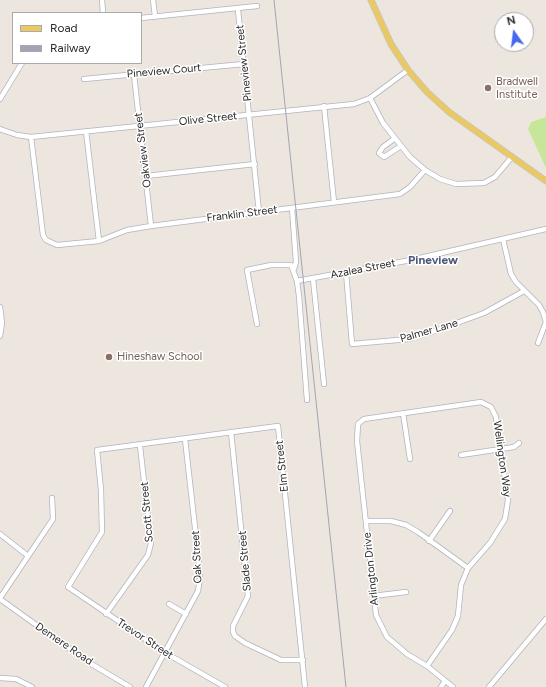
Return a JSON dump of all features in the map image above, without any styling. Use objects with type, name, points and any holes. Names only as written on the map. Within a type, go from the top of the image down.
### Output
[{"type":"main road","points":[[371,0],[391,44],[408,70],[421,86],[444,108],[546,182]]},
{"type":"street","points":[[102,0],[103,12]]},
{"type":"street","points":[[153,0],[155,16]]},
{"type":"street","points":[[142,18],[238,10],[257,6]]},
{"type":"street","name":"Pineview Street","points":[[238,10],[259,212]]},
{"type":"street","points":[[0,99],[21,64]]},
{"type":"street","name":"Pineview Court","points":[[84,79],[244,64]]},
{"type":"street","name":"Olive Street","points":[[0,129],[17,135],[31,137],[354,104],[370,98],[408,70]]},
{"type":"street","name":"Oakview Street","points":[[134,75],[151,226]]},
{"type":"street","points":[[370,98],[383,123],[394,139],[410,157],[425,170],[450,182],[479,183],[495,177],[511,158]]},
{"type":"street","points":[[324,106],[334,202]]},
{"type":"street","points":[[86,131],[99,240]]},
{"type":"street","name":"Franklin Street","points":[[31,137],[43,235],[46,240],[57,245],[99,240],[127,230],[151,226],[400,194],[410,187],[425,170]]},
{"type":"street","points":[[394,139],[383,147],[379,153],[384,158],[401,146]]},
{"type":"street","points":[[146,176],[255,164]]},
{"type":"street","points":[[292,208],[296,262],[294,269]]},
{"type":"street","name":"Azalea Street","points":[[297,281],[445,253],[546,229]]},
{"type":"street","points":[[502,239],[511,274],[524,291],[539,305],[546,322],[538,343]]},
{"type":"street","points":[[257,324],[247,270],[285,264],[291,265],[294,269],[297,281],[307,400]]},
{"type":"street","name":"Palmer Lane","points":[[346,272],[352,344],[409,339],[435,331],[484,313],[524,291]]},
{"type":"street","points":[[313,279],[324,384]]},
{"type":"street","points":[[0,307],[2,323],[0,336]]},
{"type":"street","name":"Wellington Way","points":[[364,419],[481,402],[491,407],[496,416],[508,500],[505,519],[490,543],[468,568],[461,585],[458,616],[452,630],[427,666]]},
{"type":"street","points":[[403,413],[410,459]]},
{"type":"street","name":"Arlington Drive","points":[[364,419],[358,424],[357,441],[376,615],[387,637],[407,654],[427,666],[453,687]]},
{"type":"street","name":"Elm Street","points":[[68,587],[102,532],[101,490],[97,450],[140,446],[278,426],[305,687]]},
{"type":"street","name":"Slade Street","points":[[231,432],[248,596],[233,626],[233,632],[235,636],[245,643],[281,660],[303,660]]},
{"type":"street","name":"Oak Street","points":[[146,687],[198,591],[200,578],[185,439]]},
{"type":"street","points":[[461,455],[514,447],[519,443]]},
{"type":"street","name":"Scott Street","points":[[106,614],[148,555],[151,543],[140,446]]},
{"type":"street","points":[[0,599],[52,519],[52,498]]},
{"type":"street","points":[[429,541],[450,511]]},
{"type":"street","points":[[366,521],[383,520],[399,523],[418,532],[468,568]]},
{"type":"street","points":[[0,534],[28,556]]},
{"type":"street","name":"Trevor Street","points":[[68,587],[164,652],[225,687]]},
{"type":"street","points":[[373,596],[406,592]]},
{"type":"street","name":"Demere Road","points":[[0,599],[88,662],[130,687]]},
{"type":"street","points":[[169,604],[186,614]]},
{"type":"street","points":[[490,687],[546,619]]},
{"type":"street","points":[[0,678],[16,679],[32,687]]},
{"type":"street","points":[[441,687],[445,681]]},
{"type":"green space","points":[[546,117],[546,168],[528,129],[531,122]]},
{"type":"railway","points":[[274,0],[346,687]]},
{"type":"place","name":"Bradwell Institute","points":[[488,88]]},
{"type":"place","name":"Hineshaw School","points":[[109,357]]},
{"type":"district","name":"Pineview","points":[[433,260]]}]
